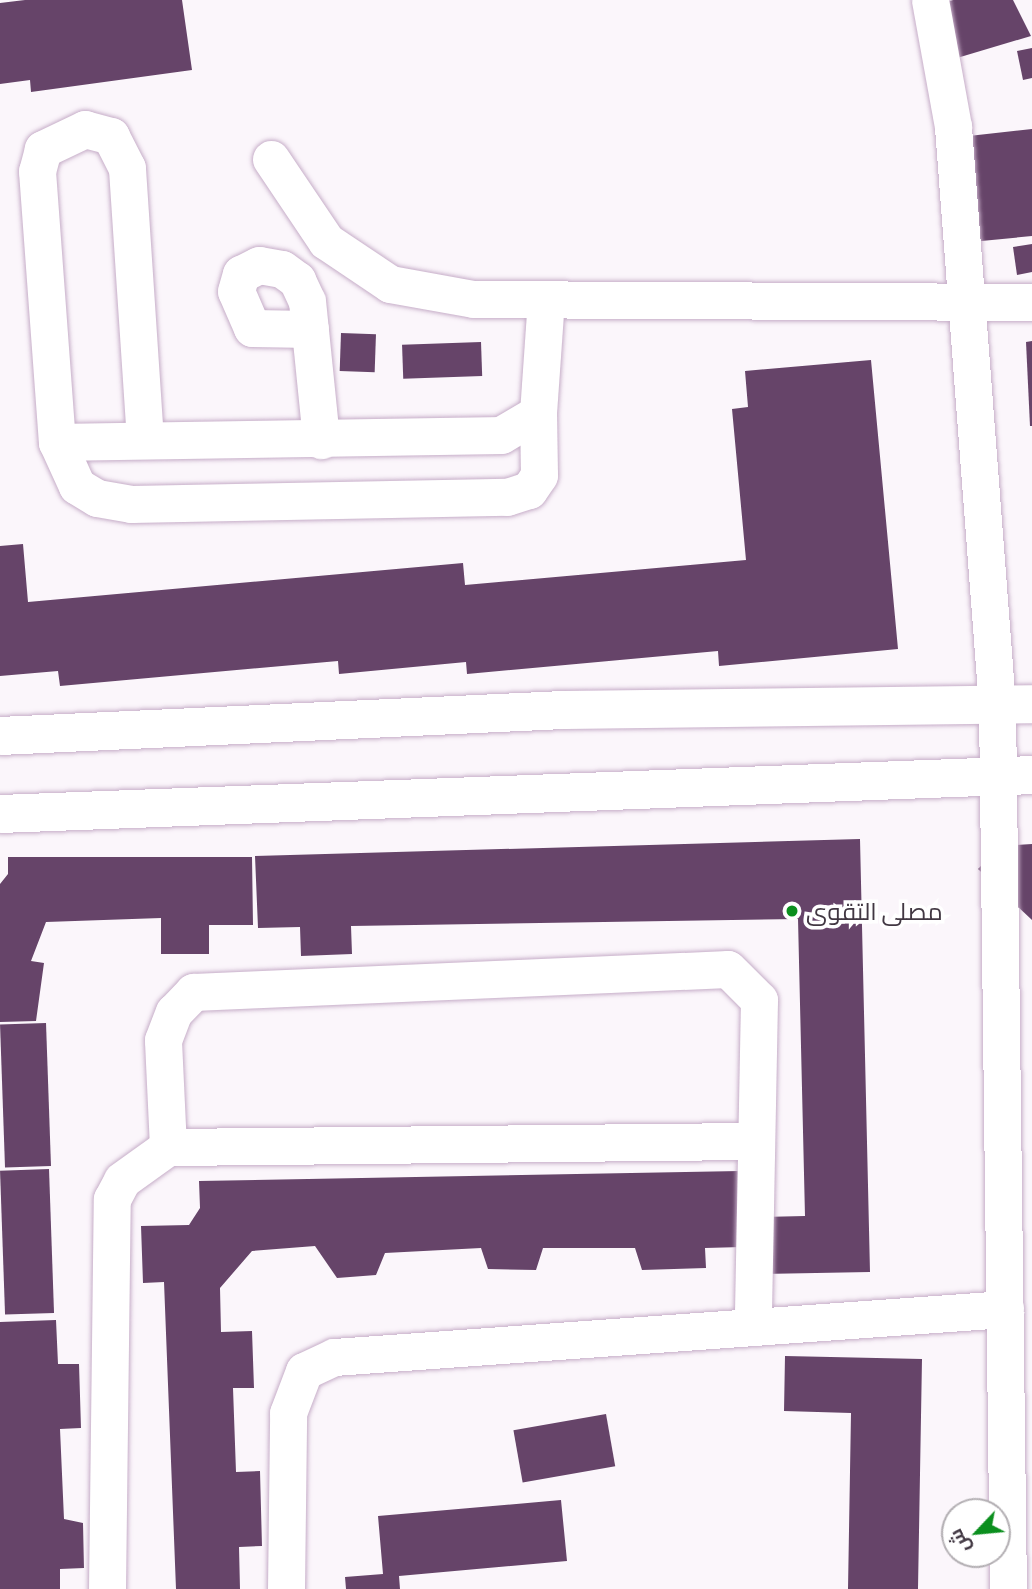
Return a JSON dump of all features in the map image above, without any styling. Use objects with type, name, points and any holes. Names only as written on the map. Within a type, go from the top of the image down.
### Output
[{"type":"main road","points":[[0,736],[564,710],[1015,705]]},
{"type":"main road","points":[[0,814],[1015,776]]},
{"type":"street","points":[[930,0],[953,127],[968,304],[1015,705],[1005,1309],[1008,1589]]},
{"type":"street","points":[[145,440],[127,169],[111,136],[85,129],[43,149],[37,171],[57,442],[77,486],[97,498],[131,504],[507,497],[529,490],[539,475],[538,414],[547,300]]},
{"type":"street","points":[[271,159],[326,241],[390,284],[473,299],[968,304],[1032,302]]},
{"type":"street","points":[[310,329],[321,440]]},
{"type":"street","points":[[57,442],[321,440],[501,435],[538,414]]},
{"type":"street","points":[[168,1147],[163,1040],[174,1012],[193,992],[728,969],[759,1000],[753,1141],[753,1324]]},
{"type":"street","points":[[107,1589],[112,1199],[122,1180],[168,1147],[753,1141]]},
{"type":"street","points":[[286,1589],[288,1413],[304,1371],[334,1357],[753,1324],[1005,1309]]},
{"type":"building","points":[[25,0],[182,0],[192,70],[31,92],[30,80],[0,84],[0,3]]},
{"type":"building","points":[[953,0],[1013,0],[1031,36],[957,58],[941,4]]},
{"type":"building","points":[[1032,48],[1032,78],[1023,80],[1017,51]]},
{"type":"building","points":[[1032,129],[1032,236],[971,242],[960,137]]},
{"type":"building","points":[[1032,244],[1032,272],[1017,275],[1013,247]]},
{"type":"building","points":[[341,333],[376,334],[375,372],[340,371]]},
{"type":"building","points":[[1032,341],[1032,426],[1030,426],[1026,342]]},
{"type":"building","points":[[481,342],[482,376],[403,379],[402,345]]},
{"type":"building","points":[[871,360],[898,649],[719,666],[718,651],[467,674],[466,662],[339,674],[338,661],[60,686],[58,671],[0,676],[0,546],[23,544],[28,602],[463,563],[465,585],[746,560],[732,409],[748,407],[745,371]]},
{"type":"building","points":[[860,839],[870,1272],[761,1274],[759,1217],[805,1216],[798,919],[351,926],[352,954],[301,956],[300,927],[258,928],[255,856]]},
{"type":"building","points":[[1032,844],[1032,920],[978,869],[1000,846]]},
{"type":"building","points":[[8,857],[252,857],[253,925],[209,925],[209,954],[161,954],[161,918],[46,922],[31,961],[44,963],[36,1021],[0,1022],[0,884],[8,874]]},
{"type":"building","points":[[46,1023],[51,1166],[5,1168],[0,1025]]},
{"type":"building","points":[[49,1169],[54,1313],[5,1315],[0,1171]]},
{"type":"building","points":[[740,1171],[742,1247],[705,1248],[706,1268],[642,1270],[635,1248],[543,1248],[536,1270],[488,1269],[481,1248],[385,1253],[376,1275],[337,1278],[315,1246],[252,1251],[220,1288],[221,1332],[252,1331],[254,1388],[233,1388],[236,1472],[260,1471],[262,1546],[239,1547],[240,1589],[176,1589],[164,1282],[143,1283],[141,1226],[189,1225],[200,1208],[199,1181]]},
{"type":"building","points":[[56,1320],[58,1364],[79,1364],[81,1428],[60,1429],[64,1519],[83,1523],[84,1568],[60,1569],[60,1589],[0,1589],[0,1322]]},
{"type":"building","points":[[785,1356],[922,1359],[918,1589],[848,1589],[851,1413],[784,1411]]},
{"type":"building","points":[[606,1414],[615,1466],[523,1483],[513,1430]]},
{"type":"building","points":[[561,1500],[567,1561],[399,1576],[400,1589],[346,1589],[345,1577],[383,1574],[378,1516]]},
{"type":"place","name":"مصلى التقوى","points":[[792,911]]}]
